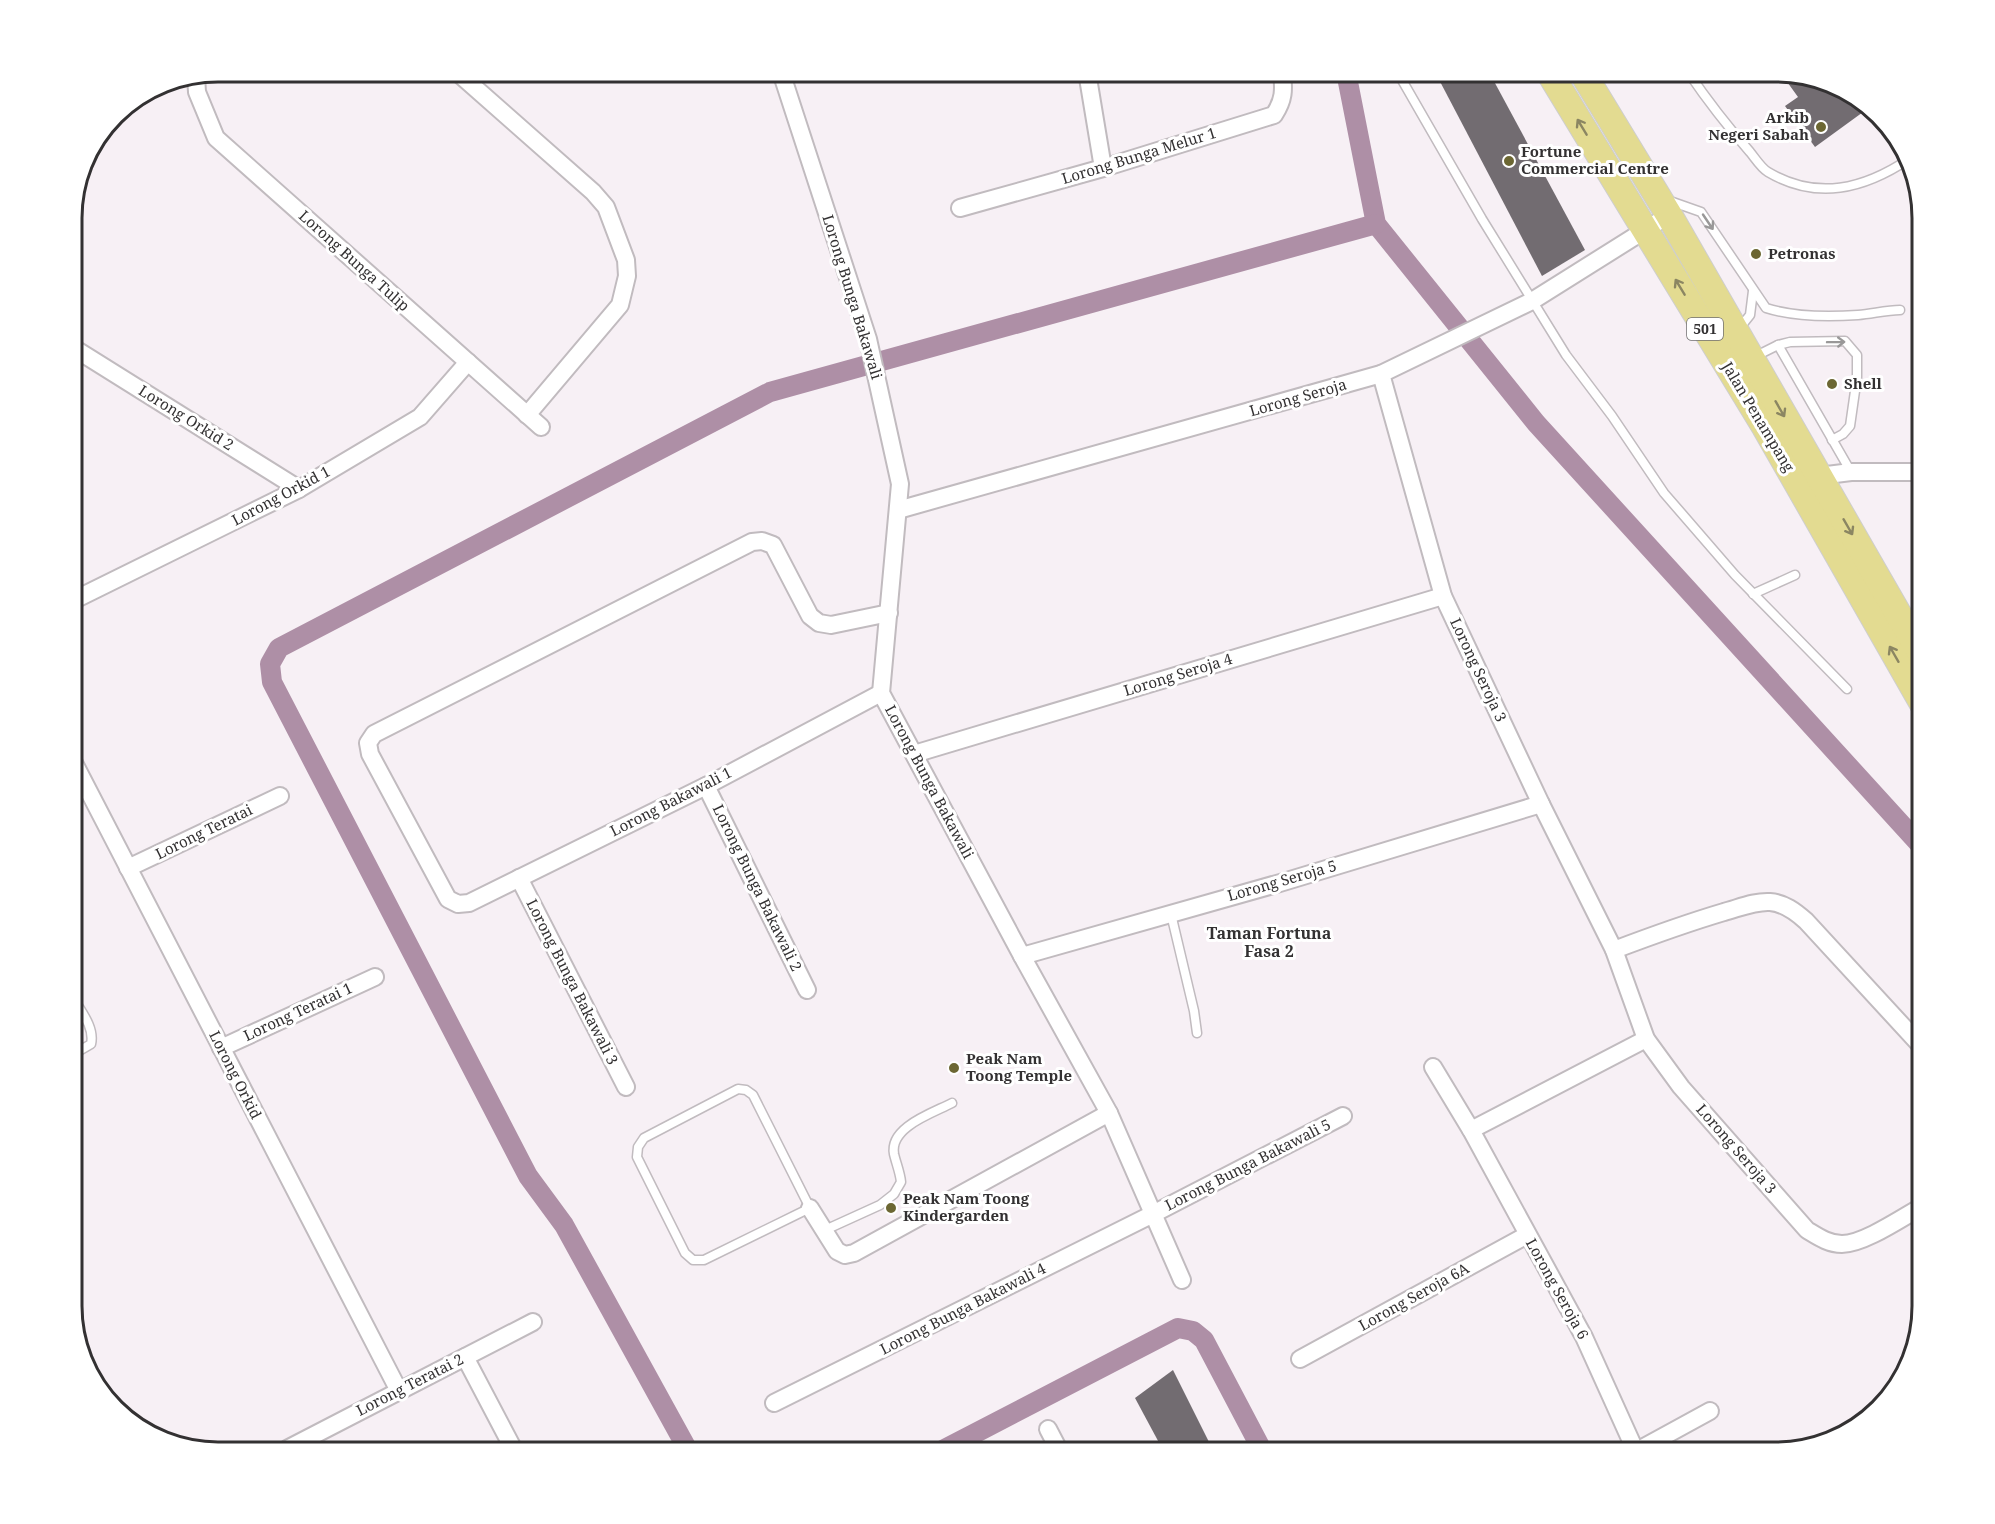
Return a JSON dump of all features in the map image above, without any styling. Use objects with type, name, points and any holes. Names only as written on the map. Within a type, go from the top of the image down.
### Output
[{"type":"main road","name":"Jalan Penampang","points":[[1556,83],[1765,427],[1912,685]]},
{"type":"main road","name":"Jalan Penampang","points":[[1589,83],[1663,206],[1912,638]]},
{"type":"main road","points":[[1765,427],[1800,465],[1819,476],[1816,484],[1814,513]]},
{"type":"street","points":[[470,83],[594,192],[606,207],[626,260],[627,276],[620,305],[527,415]]},
{"type":"street","name":"Lorong Bunga Bakawali","points":[[785,83],[867,339],[900,484],[881,693],[1109,1113],[1182,1280]]},
{"type":"street","points":[[1089,83],[1103,168]]},
{"type":"street","name":"Lorong Bunga Melur 1","points":[[960,208],[1103,168],[1274,115],[1282,104],[1283,83]]},
{"type":"street","name":"Lorong Bunga Tulip","points":[[197,84],[197,92],[216,138],[541,428]]},
{"type":"street","name":"Lorong Seroja","points":[[898,510],[1380,374],[1533,301],[1645,231],[1663,206]]},
{"type":"street","name":"Lorong Orkid 2","points":[[83,354],[299,489]]},
{"type":"street","name":"Lorong Orkid 1","points":[[83,596],[299,489],[420,417],[468,362]]},
{"type":"street","name":"Lorong Seroja 3","points":[[1380,374],[1443,596],[1541,804],[1614,951],[1646,1039],[1681,1087],[1807,1230],[1824,1240],[1840,1244],[1857,1242],[1912,1212]]},
{"type":"street","points":[[1819,476],[1851,472],[1912,472]]},
{"type":"street","name":"Lorong Bakawali 1","points":[[881,693],[706,786],[469,903],[458,904],[448,899],[370,754],[368,743],[374,734],[384,728],[752,542],[762,541],[773,545],[810,616],[819,623],[831,625],[889,613]]},
{"type":"street","name":"Lorong Seroja 4","points":[[914,754],[1443,596]]},
{"type":"street","name":"Lorong Orkid","points":[[83,780],[399,1391]]},
{"type":"street","name":"Lorong Bunga Bakawali 2","points":[[706,786],[807,990]]},
{"type":"street","name":"Lorong Teratai","points":[[128,868],[280,796]]},
{"type":"street","name":"Lorong Seroja 5","points":[[1022,956],[1541,804]]},
{"type":"street","name":"Lorong Bunga Bakawali 3","points":[[519,878],[626,1087]]},
{"type":"street","points":[[1614,951],[1672,927],[1752,904],[1769,902],[1782,904],[1806,921],[1912,1036]]},
{"type":"street","name":"Lorong Teratai 1","points":[[221,1048],[375,977]]},
{"type":"street","points":[[1471,1130],[1646,1039]]},
{"type":"street","name":"Lorong Seroja 6","points":[[1433,1067],[1471,1130],[1584,1337],[1631,1442]]},
{"type":"street","points":[[810,1208],[837,1251],[845,1255],[854,1253],[1109,1113]]},
{"type":"street","name":"Lorong Bunga Bakawali 5","points":[[1153,1214],[1343,1116]]},
{"type":"street","name":"Lorong Bunga Bakawali 4","points":[[774,1403],[1153,1214]]},
{"type":"street","name":"Lorong Seroja 6A","points":[[1300,1359],[1527,1235]]},
{"type":"street","name":"Lorong Teratai 2","points":[[301,1442],[533,1322]]},
{"type":"street","points":[[465,1357],[509,1442]]},
{"type":"street","points":[[1654,1442],[1710,1411]]},
{"type":"lane","points":[[1404,83],[1482,219],[1566,355],[1612,416],[1664,493],[1754,594],[1847,689]]},
{"type":"lane","points":[[1695,83],[1766,171],[1808,189],[1844,188],[1887,174],[1901,165]]},
{"type":"lane","points":[[1663,206],[1701,212],[1766,308],[1815,315],[1860,315],[1900,310]]},
{"type":"lane","points":[[1736,332],[1750,315],[1754,290]]},
{"type":"lane","points":[[1751,358],[1790,342],[1845,341],[1857,355],[1857,376],[1850,426],[1844,434],[1832,440]]},
{"type":"lane","points":[[1778,345],[1851,472]]},
{"type":"lane","points":[[1754,594],[1795,575]]},
{"type":"lane","points":[[1171,914],[1197,1033]]},
{"type":"lane","points":[[83,1015],[93,1036],[91,1044],[83,1049]]},
{"type":"lane","points":[[738,1089],[746,1090],[753,1095],[810,1208],[704,1260],[693,1260],[685,1253],[637,1157],[638,1147],[644,1138],[738,1089]]},
{"type":"lane","points":[[825,1230],[880,1205],[894,1194],[901,1182],[893,1152],[896,1139],[904,1127],[952,1104]]},
{"type":"building","name":"Fortune Commercial Centre","points":[[1441,83],[1495,83],[1585,250],[1542,276]]},
{"type":"building","name":"Arkib Negeri Sabah","points":[[1788,84],[1803,85],[1829,93],[1862,113],[1815,147],[1785,106],[1798,97]]},
{"type":"building","points":[[1173,1370],[1209,1442],[1159,1442],[1135,1398]]},
{"type":"waterway","points":[[1348,83],[1376,224],[1536,423],[1912,836]]},
{"type":"waterway","points":[[683,1442],[564,1225],[528,1176],[272,682],[270,664],[279,648],[770,392],[1376,224]]},
{"type":"waterway","points":[[958,1442],[1178,1328],[1193,1331],[1204,1340],[1258,1442]]},
{"type":"place","name":"Arkib Negeri Sabah","points":[[1821,127]]},
{"type":"place","name":"Fortune Commercial Centre","points":[[1509,161]]},
{"type":"place","name":"Petronas","points":[[1756,254]]},
{"type":"place","name":"Shell","points":[[1832,384]]},
{"type":"place","name":"Peak Nam Toong Temple","points":[[954,1068]]},
{"type":"place","name":"Peak Nam Toong Kindergarden","points":[[891,1208]]},
{"type":"district","name":"Taman Fortuna Fasa 2","points":[[1269,942]]}]
